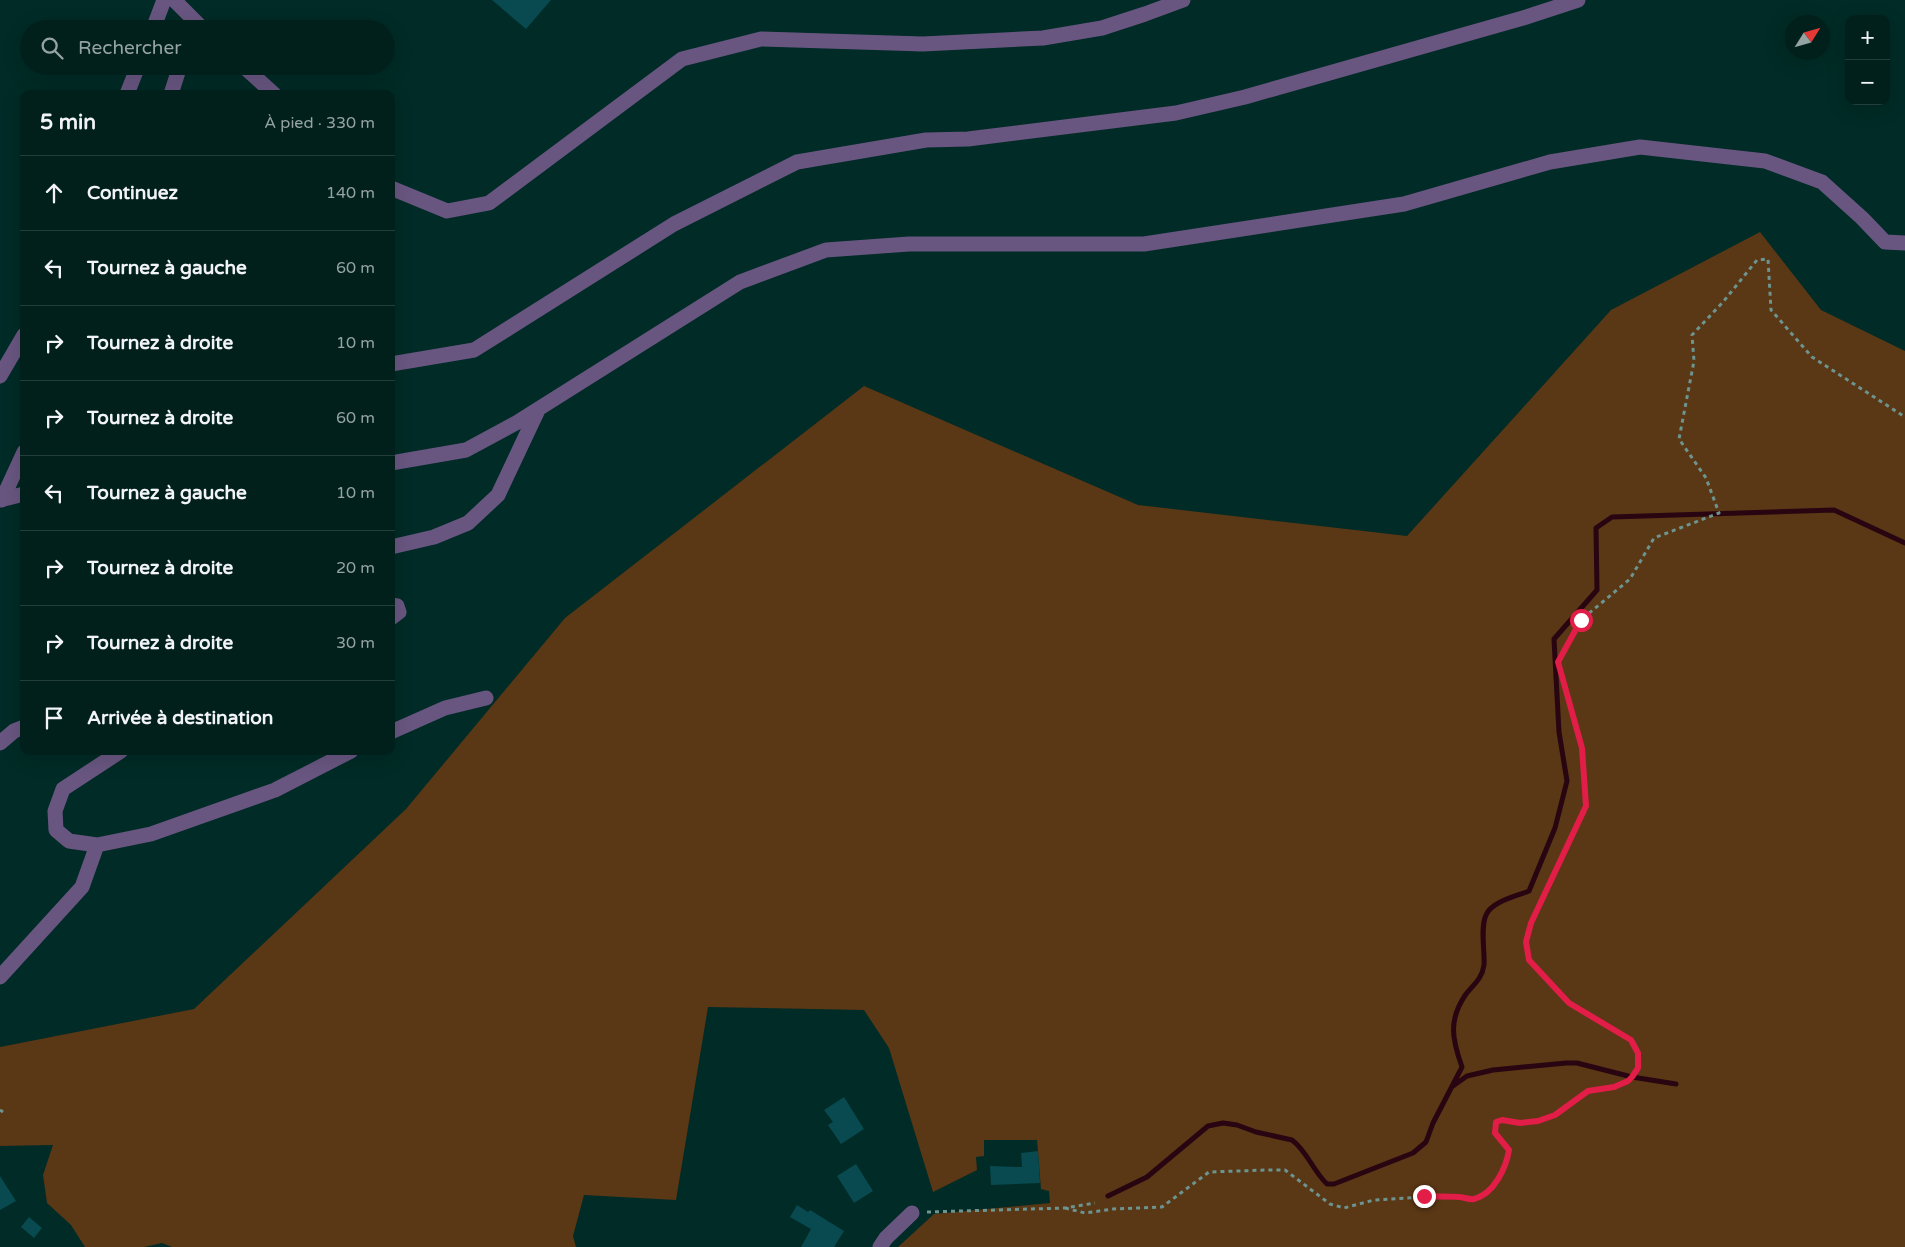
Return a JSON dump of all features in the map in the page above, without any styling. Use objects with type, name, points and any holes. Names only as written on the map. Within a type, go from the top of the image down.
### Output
[{"type":"street","points":[[156,20],[164,0]]},
{"type":"street","points":[[174,0],[192,20]]},
{"type":"street","points":[[395,190],[446,211],[489,203],[682,59],[761,39],[922,44],[1043,38],[1102,28],[1182,0]]},
{"type":"street","points":[[395,363],[474,350],[674,224],[797,162],[926,140],[968,138],[1176,113],[1245,97],[1523,18],[1578,0]]},
{"type":"street","points":[[129,90],[134,75]]},
{"type":"street","points":[[172,90],[177,75]]},
{"type":"street","points":[[250,75],[262,90]]},
{"type":"street","points":[[253,75],[270,90]]},
{"type":"street","points":[[395,462],[466,450],[538,410],[740,282],[826,250],[909,244],[1144,244],[1404,204],[1550,162],[1640,147],[1765,161],[1822,182],[1862,218],[1885,242],[1905,244]]},
{"type":"street","points":[[0,376],[20,342]]},
{"type":"street","points":[[395,546],[434,537],[468,523],[498,494],[538,410]]},
{"type":"street","points":[[1,500],[20,460]]},
{"type":"street","points":[[1,500],[20,495]]},
{"type":"street","points":[[395,605],[398,608],[395,615]]},
{"type":"street","points":[[395,730],[445,708],[486,698]]},
{"type":"street","points":[[0,742],[20,728]]},
{"type":"street","points":[[115,755],[63,789],[55,811],[56,830],[69,841],[97,846],[150,834],[275,790],[342,755]]},
{"type":"street","points":[[0,977],[82,887],[97,846]]},
{"type":"street","points":[[880,1247],[886,1238],[912,1213]]},
{"type":"path","points":[[1065,1208],[1085,1213],[1113,1209],[1162,1207],[1209,1172],[1267,1170],[1285,1170],[1330,1204],[1344,1208],[1374,1200],[1424,1196],[1474,1199],[1486,1192],[1497,1181],[1507,1163],[1509,1150],[1495,1133],[1496,1122],[1502,1120],[1520,1123],[1538,1121],[1555,1115],[1588,1091],[1614,1087],[1632,1077],[1638,1068],[1638,1053],[1631,1040],[1569,1003],[1529,960],[1526,942],[1531,923],[1586,806],[1582,748],[1558,662],[1581,620],[1630,579],[1654,538],[1719,513],[1706,478],[1679,439],[1694,361],[1692,335],[1757,260],[1768,259],[1771,310],[1812,357],[1905,417]]},
{"type":"path","points":[[912,1213],[1065,1208],[1095,1203]]},
{"type":"shaded area","points":[[1760,232],[1821,310],[1905,351],[1905,1247],[898,1247],[934,1214],[1050,1203],[1049,1191],[1041,1189],[1037,1140],[984,1140],[984,1156],[976,1157],[977,1170],[933,1192],[889,1048],[864,1010],[708,1007],[676,1200],[584,1195],[573,1236],[576,1247],[172,1247],[162,1243],[144,1247],[85,1247],[71,1225],[47,1203],[43,1175],[53,1145],[0,1146],[0,1047],[194,1009],[406,809],[565,618],[864,386],[1138,505],[1407,536],[1611,310]]},
{"type":"building","points":[[492,0],[551,0],[526,29]]},
{"type":"building","points":[[844,1097],[864,1129],[841,1144],[828,1125],[833,1122],[824,1110]]},
{"type":"building","points":[[1038,1151],[1040,1183],[991,1185],[990,1166],[1022,1167],[1021,1153]]},
{"type":"building","points":[[856,1164],[873,1191],[854,1203],[837,1176]]},
{"type":"building","points":[[0,1176],[16,1201],[0,1210]]},
{"type":"building","points":[[797,1205],[808,1212],[810,1210],[844,1231],[834,1247],[801,1247],[811,1229],[790,1217]]},
{"type":"building","points":[[29,1217],[42,1228],[34,1238],[21,1227]]},
{"type":"waterway","points":[[1108,1196],[1147,1177],[1208,1126],[1223,1123],[1292,1140],[1302,1150],[1327,1184],[1334,1184],[1413,1153],[1426,1142],[1433,1123],[1462,1067],[1454,1038],[1454,1021],[1460,1003],[1480,978],[1483,970],[1483,926],[1486,915],[1489,910],[1499,903],[1529,891],[1555,828],[1567,781],[1559,732],[1554,639],[1597,590],[1596,528],[1612,517],[1834,510],[1905,543]]},
{"type":"waterway","points":[[1453,1086],[1467,1076],[1493,1070],[1566,1063],[1577,1063],[1632,1077],[1676,1084]]},
{"type":"route","points":[[1424,1196],[1474,1199],[1486,1192],[1497,1181],[1507,1163],[1509,1150],[1495,1133],[1496,1122],[1502,1120],[1520,1123],[1538,1121],[1555,1115],[1588,1091],[1614,1087],[1628,1081],[1638,1068],[1638,1053],[1631,1040],[1569,1003],[1529,960],[1526,942],[1531,923],[1586,806],[1582,748],[1558,662],[1581,620]]}]
